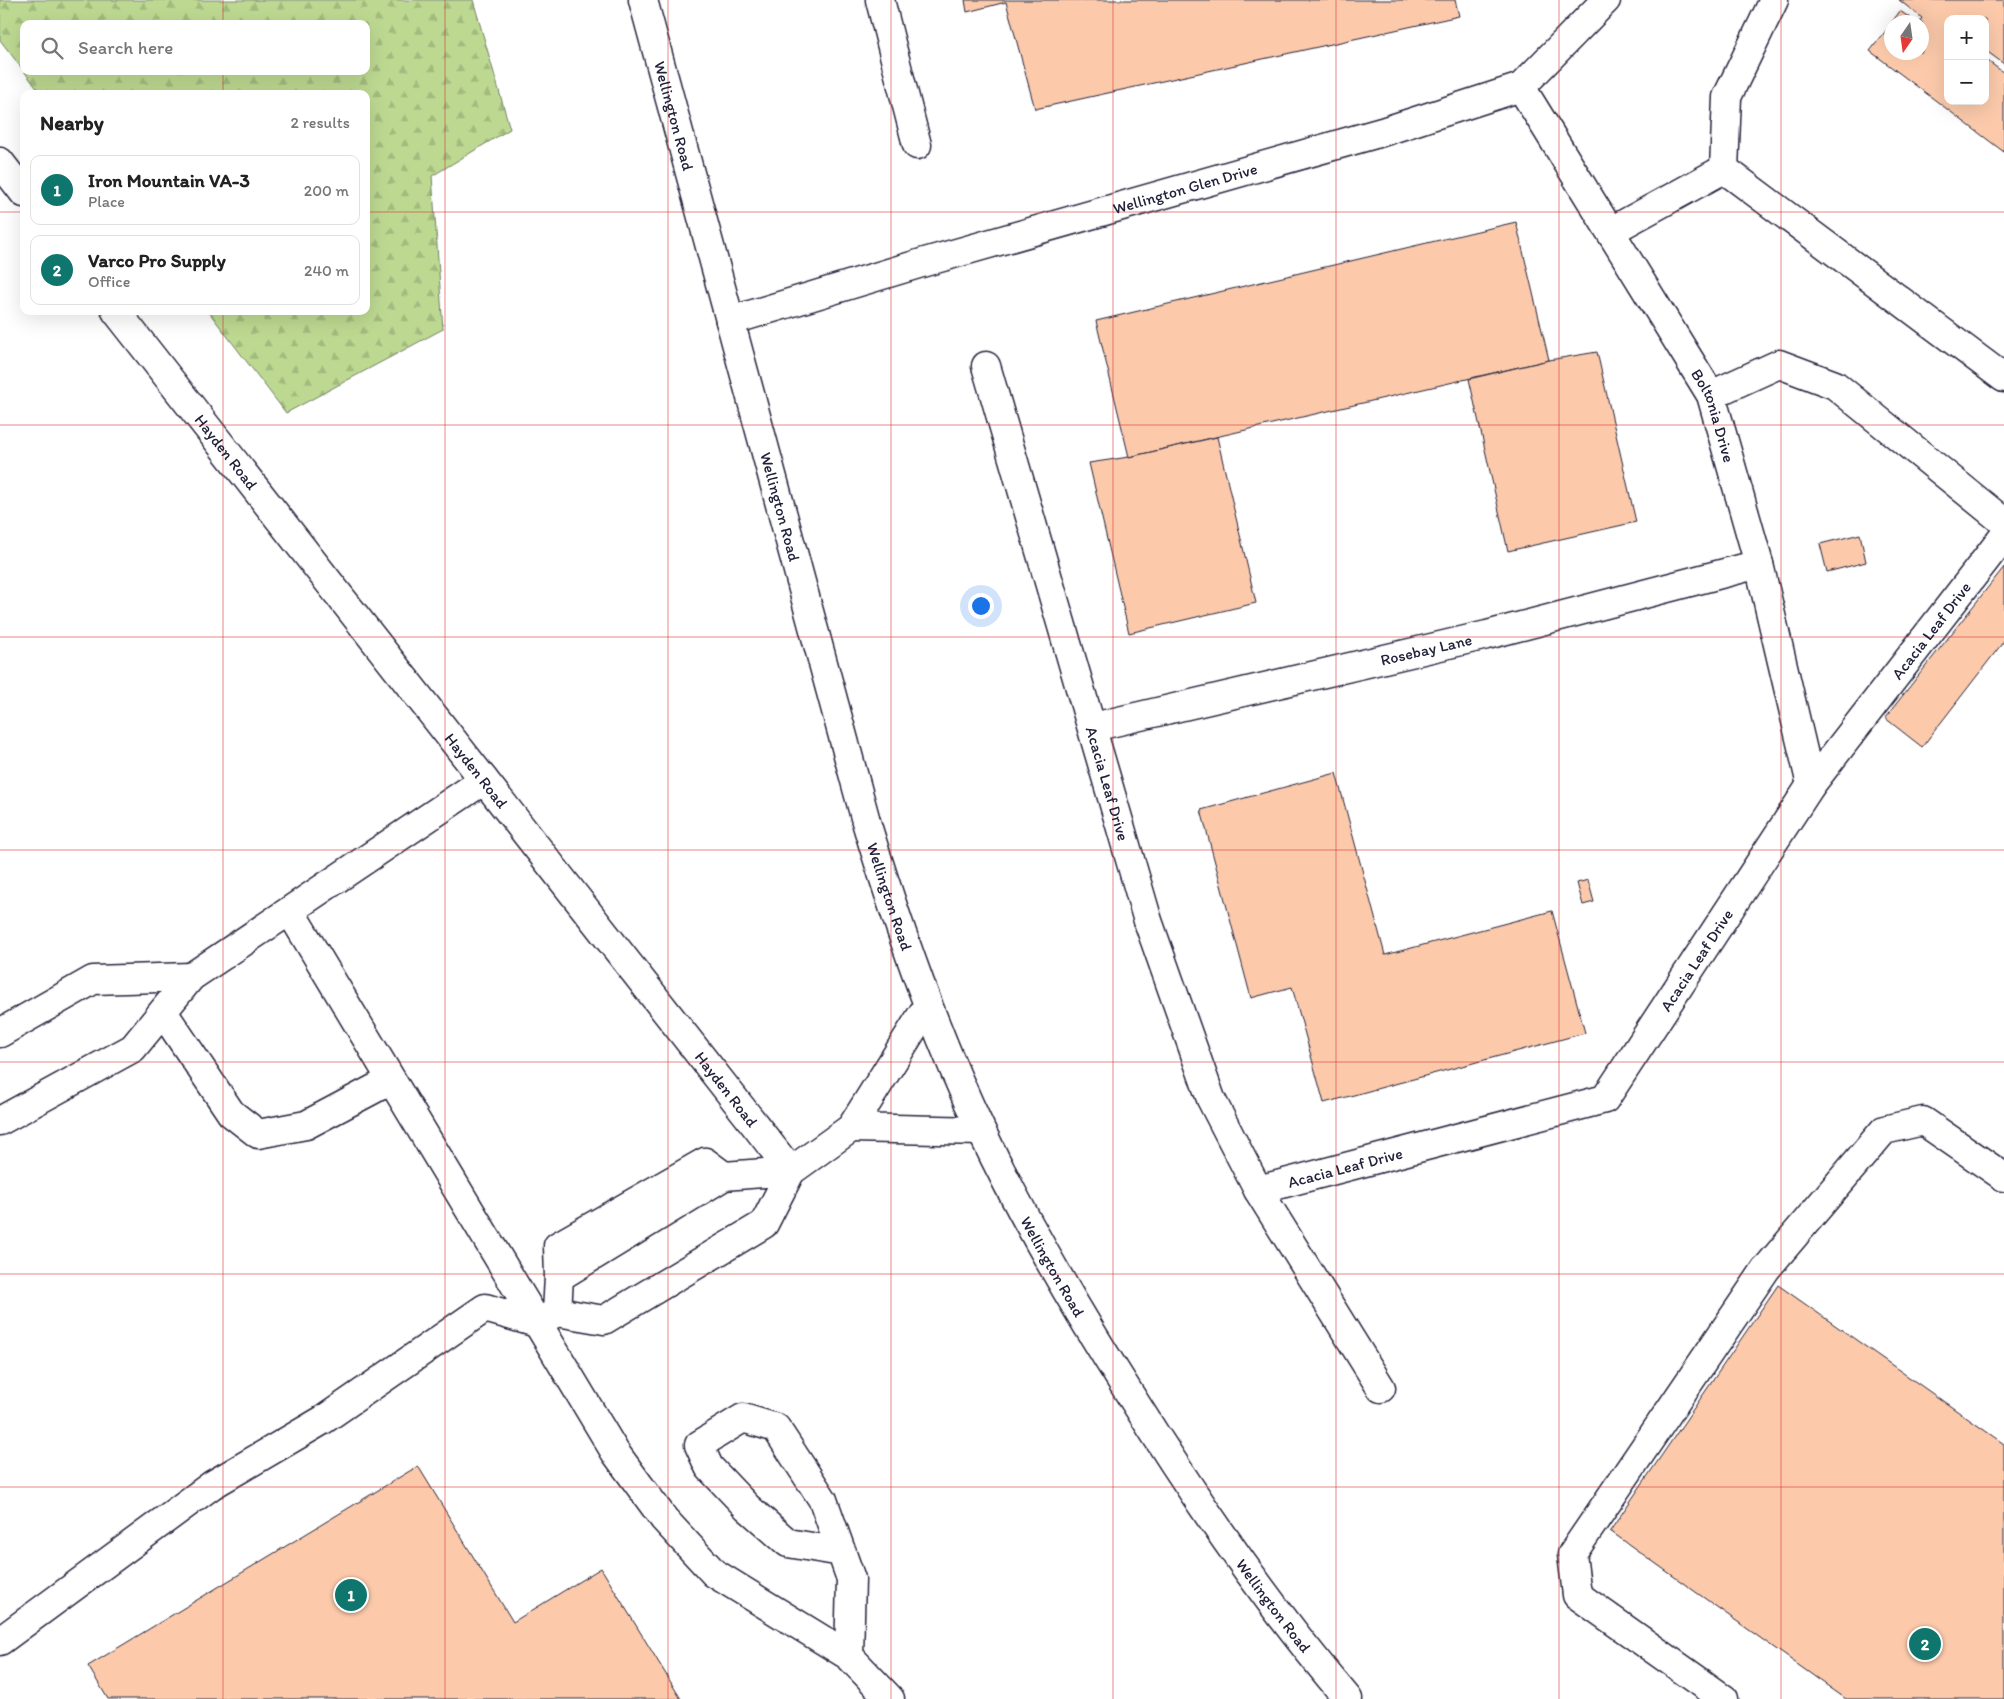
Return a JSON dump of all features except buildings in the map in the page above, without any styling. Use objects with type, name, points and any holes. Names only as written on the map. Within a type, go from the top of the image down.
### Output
[{"type":"street","name":"Wellington Road","points":[[643,0],[867,826],[892,908],[928,1005],[982,1131],[1052,1264],[1095,1339],[1207,1515],[1307,1650],[1348,1699]]},
{"type":"street","points":[[880,0],[917,145]]},
{"type":"street","name":"Wellington Glen Drive","points":[[730,321],[953,254],[1382,132],[1520,87],[1606,0]]},
{"type":"street","points":[[1724,169],[1727,97],[1774,0]]},
{"type":"street","name":"Boltonia Drive","points":[[1520,87],[1711,395],[1759,564],[1811,785]]},
{"type":"street","points":[[0,162],[20,188]]},
{"type":"street","points":[[1611,231],[1724,169]]},
{"type":"street","points":[[1724,169],[2004,378]]},
{"type":"street","name":"Hayden Road","points":[[119,315],[791,1170]]},
{"type":"street","points":[[1711,395],[1778,364],[1835,385],[2004,522]]},
{"type":"street","name":"Acacia Leaf Drive","points":[[986,366],[1093,727],[1148,921],[1212,1099],[1258,1190],[1381,1388]]},
{"type":"street","name":"Acacia Leaf Drive","points":[[1258,1190],[1605,1099],[1811,785],[2004,536]]},
{"type":"street","name":"Rosebay Lane","points":[[1093,727],[1487,635],[1759,564]]},
{"type":"street","points":[[0,1121],[133,1048],[191,977],[484,780]]},
{"type":"street","points":[[290,911],[391,1080],[547,1318],[615,1452],[664,1519],[714,1573],[849,1656],[890,1699]]},
{"type":"street","points":[[0,1034],[93,980],[191,977]]},
{"type":"street","points":[[0,1641],[212,1484],[323,1420],[485,1308],[547,1318],[604,1320],[764,1224],[791,1170],[851,1128],[928,1005]]},
{"type":"street","points":[[163,1012],[231,1113],[258,1134],[306,1125],[391,1080]]},
{"type":"street","points":[[1724,1699],[1577,1595],[1572,1554],[1766,1269],[1884,1130],[1923,1120],[2004,1177]]},
{"type":"street","points":[[851,1128],[982,1131]]},
{"type":"street","points":[[547,1318],[559,1277],[724,1176],[791,1170]]},
{"type":"street","points":[[842,1552],[788,1543],[747,1507],[709,1467],[699,1445],[743,1418],[776,1428],[823,1500],[842,1552],[851,1579],[849,1656]]},
{"type":"green space","points":[[0,0],[473,0],[510,129],[432,176],[443,329],[286,413],[211,315],[370,315],[370,90],[38,90],[27,75],[370,75],[370,20],[20,20],[20,66],[0,40]]},
{"type":"place","name":"Iron Mountain VA-3","points":[[351,1595]]},
{"type":"place","name":"Varco Pro Supply","points":[[1925,1644]]}]
